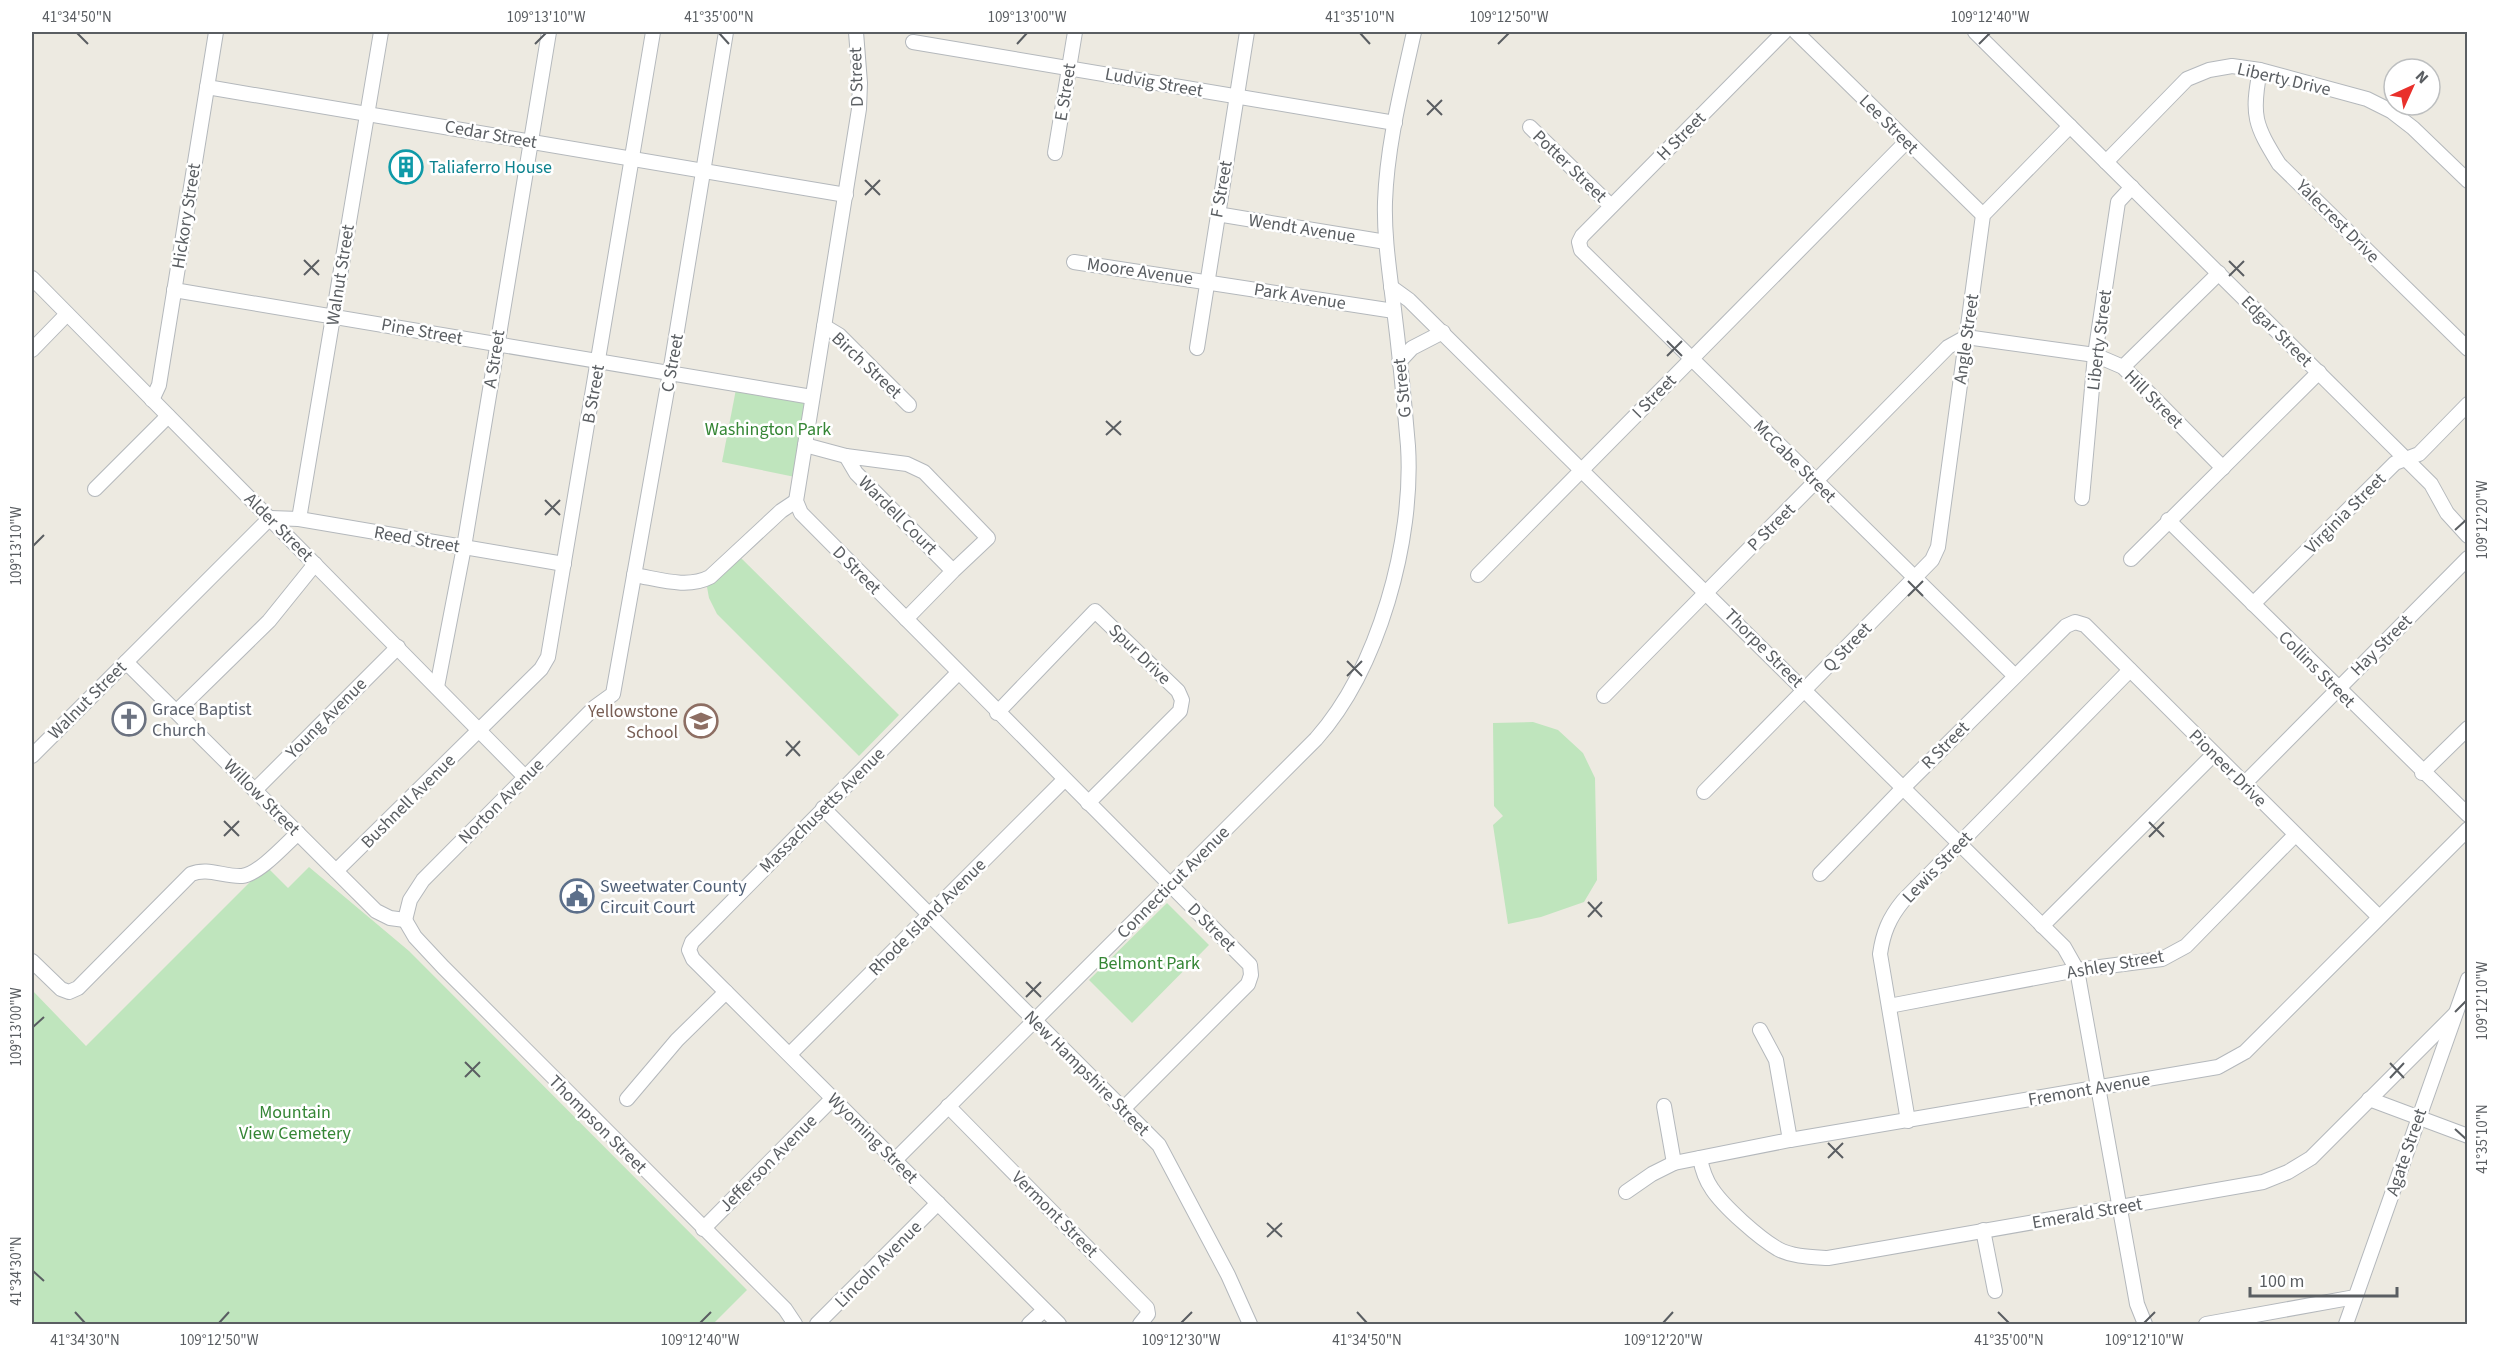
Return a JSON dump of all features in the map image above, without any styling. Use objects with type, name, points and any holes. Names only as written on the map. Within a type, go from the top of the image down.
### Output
[{"type":"street","name":"Hickory Street","points":[[152,400],[159,385],[216,32]]},
{"type":"street","name":"Walnut Street","points":[[300,519],[381,32]]},
{"type":"street","name":"A Street","points":[[437,687],[464,547],[549,32]]},
{"type":"street","name":"B Street","points":[[479,730],[541,669],[548,657],[653,32]]},
{"type":"street","name":"C Street","points":[[613,694],[670,373],[726,32]]},
{"type":"street","name":"D Street","points":[[856,32],[860,83],[859,109],[796,501],[801,513],[997,713],[1250,965],[1251,975],[1248,984],[1124,1108]]},
{"type":"street","name":"E Street","points":[[1055,153],[1075,32]]},
{"type":"street","name":"F Street","points":[[1197,348],[1247,32]]},
{"type":"street","name":"G Street","points":[[1324,730],[1356,682],[1370,650],[1391,591],[1406,500],[1408,448],[1386,242],[1387,182],[1395,123],[1414,32]]},
{"type":"street","name":"H Street","points":[[1579,242],[1611,206],[1784,32]]},
{"type":"street","name":"Lee Street","points":[[1796,32],[1983,215]]},
{"type":"street","name":"Edgar Street","points":[[1974,32],[2431,484],[2447,513],[2468,536]]},
{"type":"street","name":"Ludvig Street","points":[[913,42],[1395,123]]},
{"type":"street","name":"Liberty Drive","points":[[2106,162],[2187,79],[2209,70],[2232,66],[2260,70],[2367,99],[2391,111],[2413,128],[2468,181]]},
{"type":"street","name":"Yalecrest Drive","points":[[2260,70],[2254,101],[2260,132],[2279,164],[2468,350]]},
{"type":"street","name":"Cedar Street","points":[[207,87],[846,195]]},
{"type":"street","points":[[1983,215],[2070,126]]},
{"type":"street","name":"Potter Street","points":[[1530,127],[1611,206]]},
{"type":"street","name":"I Street","points":[[1478,575],[1907,141]]},
{"type":"street","name":"Liberty Street","points":[[2082,498],[2095,356],[2118,202],[2132,187]]},
{"type":"street","name":"Wendt Avenue","points":[[1217,214],[1386,242]]},
{"type":"street","name":"Angle Street","points":[[1914,578],[1932,560],[1938,547],[1983,215]]},
{"type":"street","name":"McCabe Street","points":[[1579,242],[1581,250],[2015,676]]},
{"type":"street","name":"Moore Avenue","points":[[1074,262],[1207,281]]},
{"type":"street","points":[[2122,367],[2219,273]]},
{"type":"street","name":"Alder Street","points":[[32,278],[525,777]]},
{"type":"street","name":"Park Avenue","points":[[1207,281],[1394,311]]},
{"type":"street","name":"Thorpe Street","points":[[1392,287],[1443,332],[2064,947],[2077,970]]},
{"type":"street","name":"Pine Street","points":[[174,290],[812,397]]},
{"type":"street","points":[[32,350],[67,314]]},
{"type":"street","name":"Birch Street","points":[[824,326],[839,335],[909,405]]},
{"type":"street","points":[[1399,362],[1412,348],[1443,332]]},
{"type":"street","name":"Hill Street","points":[[1966,337],[2095,356],[2122,367],[2223,468]]},
{"type":"street","name":"P Street","points":[[1604,696],[1948,347],[1966,337]]},
{"type":"street","points":[[2131,559],[2319,372]]},
{"type":"street","name":"Virginia Street","points":[[2253,604],[2395,463],[2407,460],[2422,451],[2468,404]]},
{"type":"street","points":[[95,489],[168,416]]},
{"type":"street","name":"Wardell Court","points":[[805,445],[846,456],[907,464],[924,472],[988,537],[906,619]]},
{"type":"street","name":"Wardell Court","points":[[846,456],[856,473],[953,571]]},
{"type":"street","points":[[634,575],[690,584],[699,583],[710,577],[781,511],[796,501]]},
{"type":"street","name":"Walnut Street","points":[[32,756],[270,518]]},
{"type":"street","name":"Reed Street","points":[[270,518],[300,519],[564,564]]},
{"type":"street","name":"Collins Street","points":[[2168,520],[2422,773],[2468,815]]},
{"type":"street","name":"Hay Street","points":[[2244,784],[2468,558]]},
{"type":"street","points":[[177,711],[269,621],[315,564]]},
{"type":"street","name":"Q Street","points":[[1704,792],[1914,578]]},
{"type":"street","name":"Spur Drive","points":[[997,713],[1095,610],[1178,691],[1182,700],[1180,711],[1088,803]]},
{"type":"street","name":"R Street","points":[[1820,874],[2015,676],[2066,626],[2075,622]]},
{"type":"street","name":"Pioneer Drive","points":[[2075,622],[2085,626],[2379,917]]},
{"type":"street","name":"Young Avenue","points":[[255,790],[398,647]]},
{"type":"street","name":"Willow Street","points":[[126,662],[376,911],[390,918],[405,920]]},
{"type":"street","name":"Lewis Street","points":[[1908,1121],[1880,954],[1883,934],[1890,917],[1903,901],[2130,670]]},
{"type":"street","name":"Massachusetts Avenue","points":[[688,950],[692,942],[958,673]]},
{"type":"street","name":"Norton Avenue","points":[[405,920],[410,900],[423,880],[594,707],[613,694]]},
{"type":"street","points":[[2422,773],[2468,728]]},
{"type":"street","name":"Bushnell Avenue","points":[[336,872],[479,730]]},
{"type":"street","name":"Connecticut Avenue","points":[[895,1160],[1324,730]]},
{"type":"street","points":[[2042,926],[2214,754]]},
{"type":"street","name":"Rhode Island Avenue","points":[[790,1054],[1064,780]]},
{"type":"street","name":"New Hampshire Street","points":[[823,808],[1159,1145],[1228,1275],[1250,1324]]},
{"type":"street","name":"Fremont Avenue","points":[[1626,1192],[1652,1174],[1674,1163],[1790,1140],[2218,1067],[2233,1061],[2246,1052],[2468,829]]},
{"type":"street","points":[[32,960],[61,989],[69,992],[78,988],[190,874],[205,871],[241,876],[252,873],[298,833]]},
{"type":"street","name":"Ashley Street","points":[[1889,1006],[2077,970],[2162,959],[2186,946],[2295,835]]},
{"type":"street","name":"Thompson Street","points":[[405,920],[415,937],[443,967],[785,1309],[795,1324]]},
{"type":"street","name":"Wyoming Street","points":[[688,950],[693,959],[1059,1324]]},
{"type":"street","points":[[2077,970],[2137,1304],[2145,1324]]},
{"type":"street","name":"Agate Street","points":[[2346,1324],[2468,979]]},
{"type":"street","points":[[627,1099],[677,1040],[726,992]]},
{"type":"street","name":"Emerald Street","points":[[1700,1158],[1703,1174],[1712,1190],[1756,1234],[1779,1250],[1802,1257],[1828,1258],[2263,1182],[2288,1172],[2311,1158],[2455,1014]]},
{"type":"street","points":[[1760,1030],[1776,1060],[1790,1140]]},
{"type":"street","name":"Jefferson Avenue","points":[[703,1229],[833,1098]]},
{"type":"street","points":[[2369,1099],[2468,1136]]},
{"type":"street","name":"Vermont Street","points":[[948,1106],[1148,1308],[1148,1314],[1140,1324]]},
{"type":"street","points":[[1664,1106],[1674,1163]]},
{"type":"street","name":"Lincoln Avenue","points":[[817,1324],[938,1203]]},
{"type":"street","points":[[1983,1230],[1995,1291]]},
{"type":"street","points":[[2206,1324],[2355,1297]]},
{"type":"street","points":[[1029,1324],[1044,1310]]},
{"type":"green space","name":"Washington Park","points":[[737,384],[812,397],[800,478],[722,462]]},
{"type":"green space","points":[[739,556],[899,715],[859,756],[717,614],[709,598],[707,587]]},
{"type":"green space","points":[[1533,722],[1558,730],[1583,753],[1595,778],[1597,880],[1584,902],[1541,917],[1508,924],[1493,825],[1503,816],[1494,806],[1493,723]]},
{"type":"green space","name":"Mountain View Cemetery","points":[[266,866],[288,888],[309,867],[409,951],[747,1290],[713,1324],[32,1324],[32,990],[86,1046]]},
{"type":"green space","name":"Belmont Park","points":[[1167,903],[1209,945],[1132,1023],[1089,980]]},
{"type":"place","name":"Taliaferro House","points":[[406,167]]},
{"type":"place","name":"Grace Baptist Church","points":[[129,719]]},
{"type":"place","name":"Yellowstone School","points":[[701,721]]},
{"type":"place","name":"Sweetwater County Circuit Court","points":[[577,896]]}]
